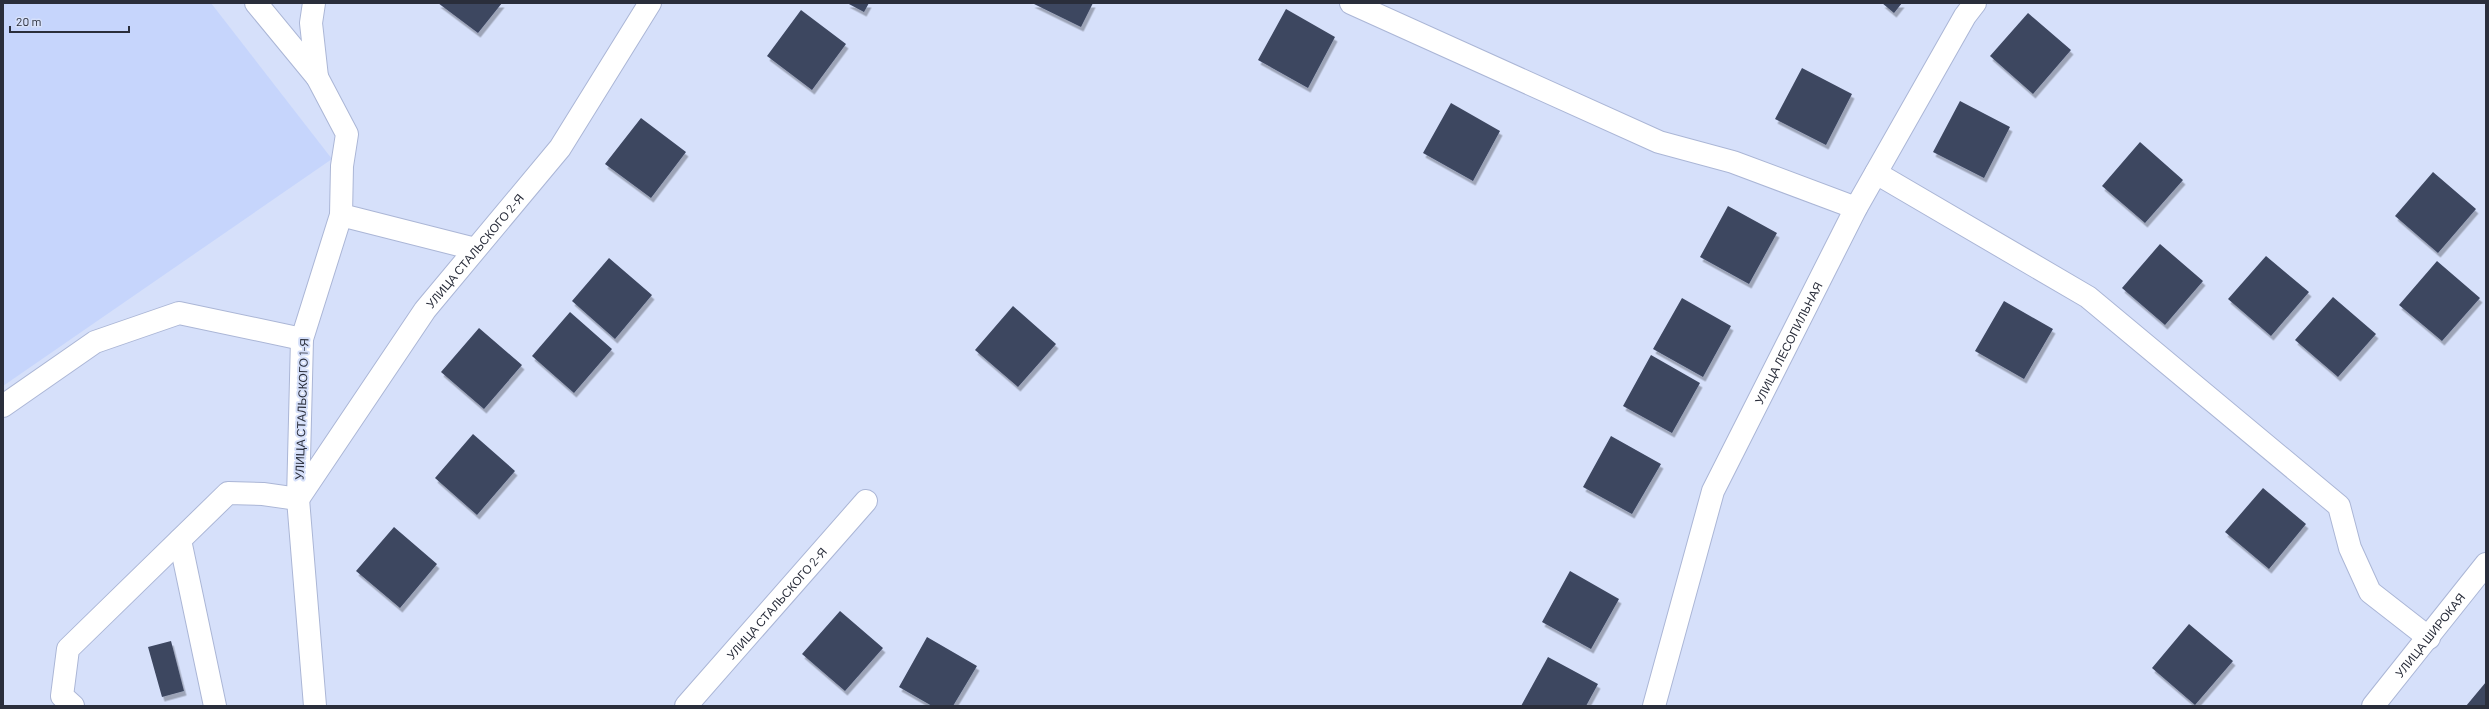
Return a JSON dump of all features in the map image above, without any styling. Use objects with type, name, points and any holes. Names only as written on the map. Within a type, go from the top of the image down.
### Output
[{"type":"street","points":[[256,3],[316,77]]},
{"type":"street","points":[[314,3],[311,23],[316,77]]},
{"type":"street","name":"УЛИЦА СТАЛЬСКОГО 2-Я","points":[[298,499],[425,310],[560,148],[650,3]]},
{"type":"street","points":[[1351,3],[1659,142],[1733,162],[1856,208]]},
{"type":"street","name":"УЛИЦА ЛЕСОПИЛЬНАЯ","points":[[1654,706],[1713,491],[1856,208],[1965,16],[1975,3]]},
{"type":"street","name":"УЛИЦА СТАЛЬСКОГО 1-Я","points":[[315,706],[298,499],[302,339],[341,215],[342,166],[347,134],[316,77]]},
{"type":"street","points":[[1876,173],[2088,297],[2339,506],[2350,548],[2370,592],[2429,638]]},
{"type":"street","points":[[341,215],[475,249]]},
{"type":"street","points":[[3,406],[95,342],[179,313],[302,339]]},
{"type":"street","points":[[73,706],[62,696],[68,649],[228,493],[263,494],[298,499]]},
{"type":"street","name":"УЛИЦА СТАЛЬСКОГО 2-Я","points":[[686,706],[866,501]]},
{"type":"street","points":[[180,540],[215,706]]},
{"type":"street","name":"УЛИЦА ШИРОКАЯ","points":[[2373,706],[2429,638],[2486,564]]},
{"type":"shaded area","points":[[3,3],[211,3],[332,159],[3,386]]},
{"type":"building","points":[[438,3],[502,3],[478,33]]},
{"type":"building","points":[[847,3],[869,3],[864,12]]},
{"type":"building","points":[[1032,3],[1093,3],[1081,27]]},
{"type":"building","points":[[1882,3],[1902,3],[1894,13]]},
{"type":"building","points":[[1286,9],[1335,37],[1308,88],[1258,60]]},
{"type":"building","points":[[801,10],[846,44],[812,90],[767,56]]},
{"type":"building","points":[[2028,13],[2071,50],[2033,94],[1990,56]]},
{"type":"building","points":[[1802,68],[1852,94],[1826,145],[1775,119]]},
{"type":"building","points":[[1960,101],[2010,127],[1984,178],[1933,152]]},
{"type":"building","points":[[1451,103],[1500,131],[1473,181],[1423,153]]},
{"type":"building","points":[[641,118],[686,152],[651,198],[605,164]]},
{"type":"building","points":[[2140,142],[2183,180],[2145,223],[2102,186]]},
{"type":"building","points":[[2433,172],[2476,209],[2438,253],[2395,216]]},
{"type":"building","points":[[1728,206],[1777,233],[1749,284],[1700,257]]},
{"type":"building","points":[[2160,244],[2203,281],[2165,325],[2122,288]]},
{"type":"building","points":[[2266,256],[2309,292],[2271,336],[2228,299]]},
{"type":"building","points":[[609,258],[652,295],[615,339],[572,301]]},
{"type":"building","points":[[2437,261],[2480,298],[2442,341],[2399,305]]},
{"type":"building","points":[[2333,297],[2376,334],[2338,377],[2295,340]]},
{"type":"building","points":[[1682,298],[1731,326],[1703,377],[1653,349]]},
{"type":"building","points":[[2004,301],[2053,329],[2024,379],[1975,351]]},
{"type":"building","points":[[1013,306],[1056,344],[1018,387],[975,350]]},
{"type":"building","points":[[570,312],[612,349],[574,393],[532,356]]},
{"type":"building","points":[[479,328],[522,365],[484,409],[441,372]]},
{"type":"building","points":[[1651,355],[1700,383],[1672,433],[1623,406]]},
{"type":"building","points":[[473,434],[515,471],[477,515],[435,478]]},
{"type":"building","points":[[1611,436],[1661,464],[1632,514],[1583,487]]},
{"type":"building","points":[[2263,488],[2306,524],[2269,569],[2225,532]]},
{"type":"building","points":[[394,527],[437,564],[400,608],[356,571]]},
{"type":"building","points":[[1570,571],[1619,599],[1591,649],[1542,622]]},
{"type":"building","points":[[840,611],[883,648],[845,691],[802,654]]},
{"type":"building","points":[[2189,624],[2233,661],[2195,705],[2152,668]]},
{"type":"building","points":[[927,637],[977,666],[953,706],[932,706],[899,687]]},
{"type":"building","points":[[171,641],[184,691],[162,697],[148,647]]},
{"type":"building","points":[[1548,657],[1598,684],[1586,706],[1521,706]]},
{"type":"building","points":[[2486,682],[2486,706],[2466,706]]}]
